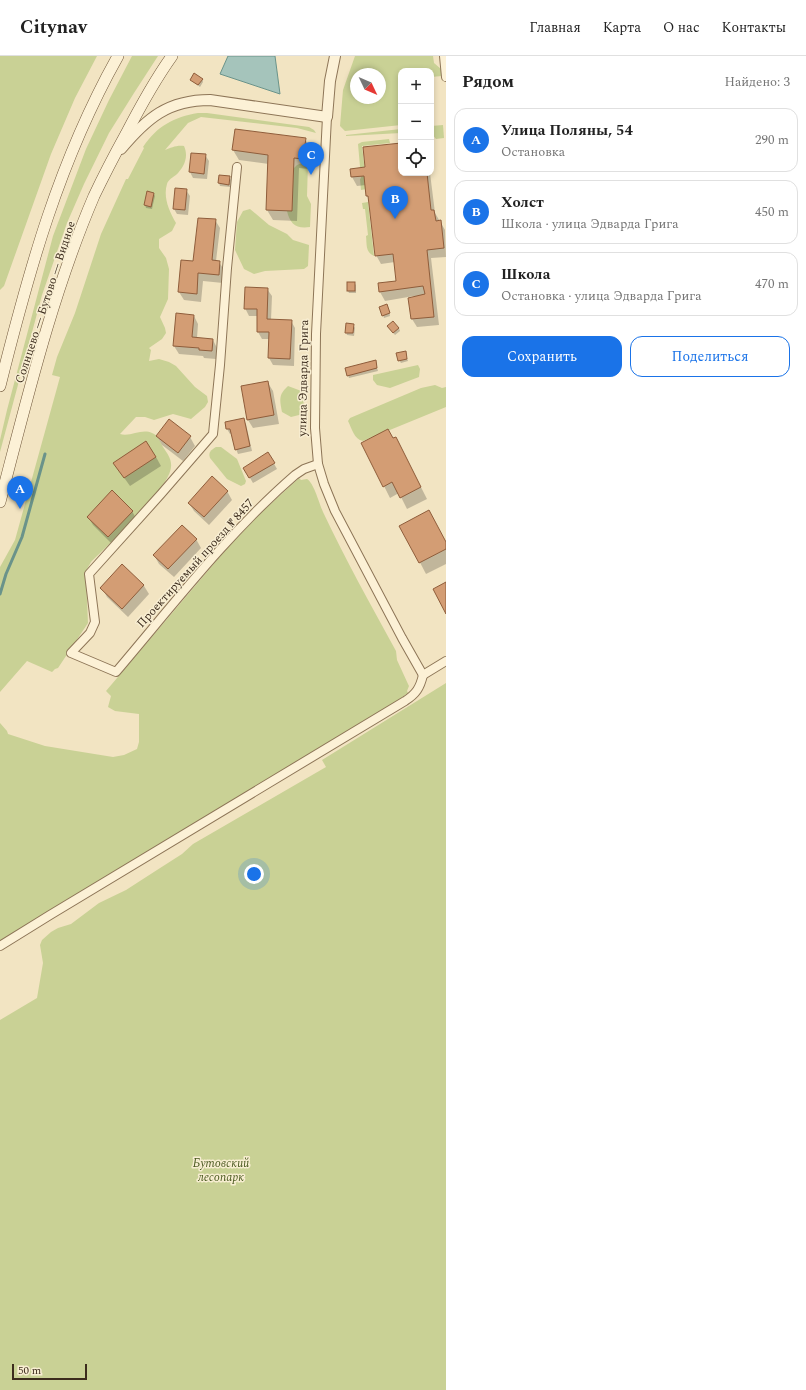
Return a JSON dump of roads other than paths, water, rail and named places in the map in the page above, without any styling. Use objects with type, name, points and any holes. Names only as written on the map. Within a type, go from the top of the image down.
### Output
[{"type":"main road","name":"Солнцево — Бутово — Видное","points":[[0,386],[24,291],[48,211],[80,131],[118,56]]},
{"type":"main road","name":"Солнцево — Бутово — Видное","points":[[0,502],[39,358],[58,295],[83,224],[106,171],[150,91],[172,56]]},
{"type":"street","name":"улица Эдварда Грига","points":[[335,56],[330,81],[327,117],[316,334],[315,428],[318,464],[326,489],[338,517],[423,675]]},
{"type":"street","points":[[444,56],[446,77]]},
{"type":"street","points":[[106,171],[120,151],[145,123],[165,109],[184,103],[210,100],[327,117]]},
{"type":"street","name":"Проектируемый проезд № 8457","points":[[237,167],[213,434],[89,574],[95,622],[90,633],[71,653],[116,672],[206,566],[247,521],[295,475],[304,469],[318,464]]},
{"type":"street","points":[[0,946],[413,696],[419,689],[423,675],[446,661]]},
{"type":"water","points":[[228,56],[275,56],[280,94],[220,74]]},
{"type":"waterway","points":[[0,594],[6,574],[22,537],[45,454]]},
{"type":"place","name":"Школа","points":[[311,175]]},
{"type":"place","name":"Холст","points":[[395,219]]},
{"type":"place","name":"Улица Поляны, 54","points":[[20,509]]},
{"type":"park label","name":"Бутовский лесопарк","points":[[221,1170]]}]
